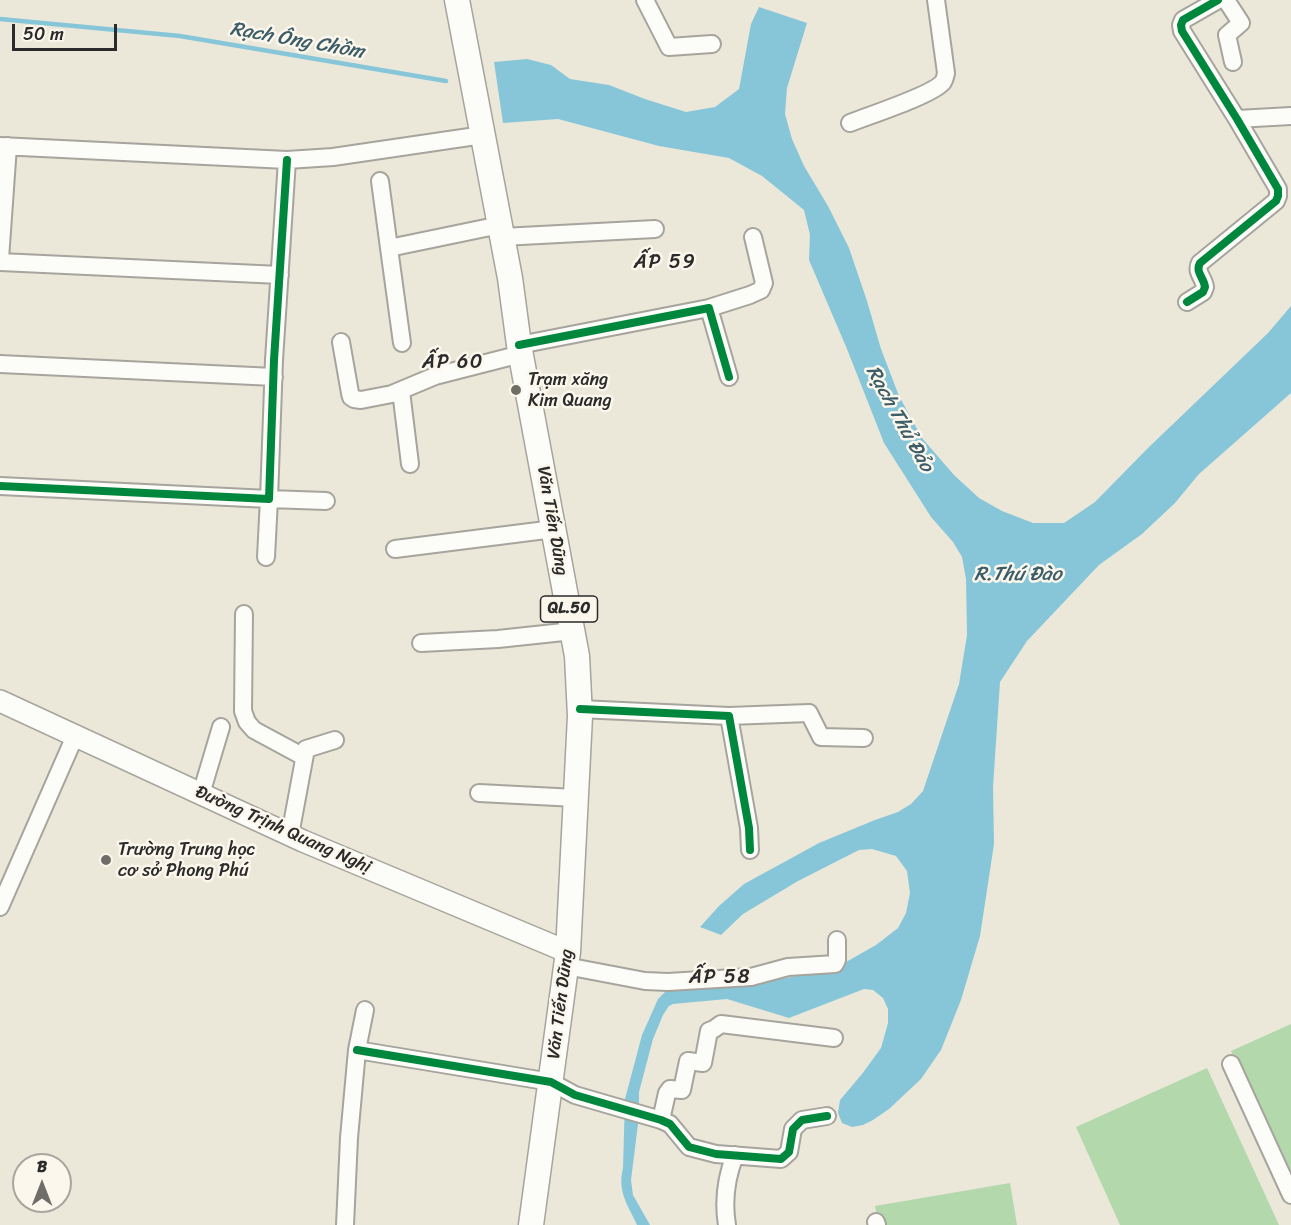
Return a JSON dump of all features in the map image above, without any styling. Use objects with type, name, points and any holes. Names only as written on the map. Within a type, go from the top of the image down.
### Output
[{"type":"highway","name":"Văn Tiến Dũng","points":[[457,0],[577,656],[580,710],[567,959],[531,1225]]},
{"type":"main road","name":"Đường Trịnh Quang Nghị","points":[[0,701],[290,835],[567,959]]},
{"type":"street","points":[[645,0],[669,47],[712,44]]},
{"type":"street","points":[[849,123],[927,93],[945,79],[936,0]]},
{"type":"street","points":[[1187,302],[1203,292],[1205,287],[1198,272],[1200,263],[1276,201],[1278,196],[1278,189],[1182,31],[1183,20],[1218,0]]},
{"type":"street","points":[[1226,0],[1241,23],[1227,35],[1233,62]]},
{"type":"street","points":[[1237,119],[1291,116]]},
{"type":"street","points":[[280,275],[0,260],[4,146],[287,160],[333,157],[483,135]]},
{"type":"street","points":[[267,557],[274,377],[287,160]]},
{"type":"street","points":[[380,181],[402,342]]},
{"type":"street","points":[[388,248],[501,231],[656,229]]},
{"type":"street","points":[[340,342],[351,397],[361,400],[386,395],[435,376],[520,349],[708,308],[750,295],[761,290],[764,283],[753,237]]},
{"type":"street","points":[[708,308],[729,377]]},
{"type":"street","points":[[0,364],[274,377]]},
{"type":"street","points":[[401,391],[410,464]]},
{"type":"street","points":[[0,486],[326,501]]},
{"type":"street","points":[[395,549],[554,529]]},
{"type":"street","points":[[244,614],[243,711],[247,722],[254,730],[304,757]]},
{"type":"street","points":[[421,643],[498,639],[573,631]]},
{"type":"street","points":[[580,710],[729,716],[809,713],[821,737],[864,738]]},
{"type":"street","points":[[729,716],[749,828],[750,850]]},
{"type":"street","points":[[201,794],[221,727]]},
{"type":"street","points":[[0,907],[75,736]]},
{"type":"street","points":[[290,835],[306,748],[335,740]]},
{"type":"street","points":[[479,793],[576,798]]},
{"type":"street","points":[[567,959],[628,978],[668,982],[751,977],[788,967],[835,964],[837,940]]},
{"type":"street","points":[[345,1225],[349,1138],[357,1050],[365,1010]]},
{"type":"street","points":[[661,1120],[667,1093],[670,1089],[682,1090],[688,1060],[703,1063],[708,1031],[721,1024],[834,1038]]},
{"type":"street","points":[[357,1050],[550,1082],[576,1095],[661,1120],[670,1124],[689,1147],[716,1154],[781,1159],[789,1152],[793,1129],[802,1120],[827,1116]]},
{"type":"street","points":[[1232,1064],[1291,1195]]},
{"type":"street","points":[[727,1225],[726,1192],[735,1155]]},
{"type":"green space","points":[[1291,1024],[1291,1183],[1231,1051]]},
{"type":"green space","points":[[1207,1068],[1279,1225],[1120,1225],[1076,1127]]},
{"type":"green space","points":[[1010,1183],[1017,1225],[879,1225],[875,1206]]},
{"type":"water","name":"R.Thú Đào","points":[[759,7],[807,23],[787,88],[785,114],[792,139],[804,166],[849,248],[881,349],[899,396],[922,438],[954,475],[979,498],[1002,511],[1033,523],[1064,523],[1095,502],[1268,333],[1291,306],[1291,393],[1199,474],[1175,503],[1142,534],[1099,565],[1027,641],[1000,682],[993,787],[994,844],[980,936],[961,1000],[941,1050],[921,1079],[889,1109],[873,1120],[852,1127],[842,1123],[838,1113],[840,1100],[881,1048],[888,1023],[888,1009],[883,998],[873,990],[864,989],[789,1018],[727,999],[669,1006],[653,1039],[639,1092],[639,1116],[631,1180],[633,1195],[650,1225],[637,1225],[624,1198],[621,1184],[625,1099],[642,1035],[658,999],[666,991],[762,982],[814,973],[846,962],[876,945],[898,928],[906,913],[910,893],[907,871],[896,856],[872,849],[859,850],[798,881],[743,914],[721,935],[700,927],[744,884],[819,843],[898,812],[911,804],[923,791],[959,684],[967,635],[966,579],[962,557],[953,542],[931,517],[884,443],[809,260],[810,235],[804,210],[762,176],[729,158],[659,146],[558,119],[503,123],[494,62],[527,59],[551,65],[570,79],[609,85],[686,112],[715,107],[739,89],[751,24]]},
{"type":"waterway","name":"Rạch Ông Chồm","points":[[0,19],[180,36],[446,81]]},
{"type":"cycle path","points":[[1187,302],[1203,292],[1205,287],[1199,272],[1200,263],[1276,201],[1278,196],[1278,189],[1182,31],[1183,20],[1218,0]]},
{"type":"cycle path","points":[[0,486],[269,499],[274,360],[287,160]]},
{"type":"cycle path","points":[[519,345],[709,308],[729,377]]},
{"type":"cycle path","points":[[580,709],[729,716],[749,828],[750,850]]},
{"type":"cycle path","points":[[357,1050],[551,1082],[575,1095],[661,1120],[670,1124],[689,1147],[716,1154],[781,1159],[789,1152],[793,1129],[802,1120],[827,1116]]},
{"type":"place","name":"Trạm xăng Kim Quang","points":[[516,390]]},
{"type":"place","name":"Trường Trung học cơ sở Phong Phú","points":[[106,860]]},
{"type":"district","name":"ẤP 59","points":[[665,263]]},
{"type":"district","name":"ẤP 60","points":[[453,363]]},
{"type":"district","name":"ẤP 58","points":[[720,978]]},
{"type":"water label","name":"Rạch Thủ Đảo","points":[[899,419]]}]
